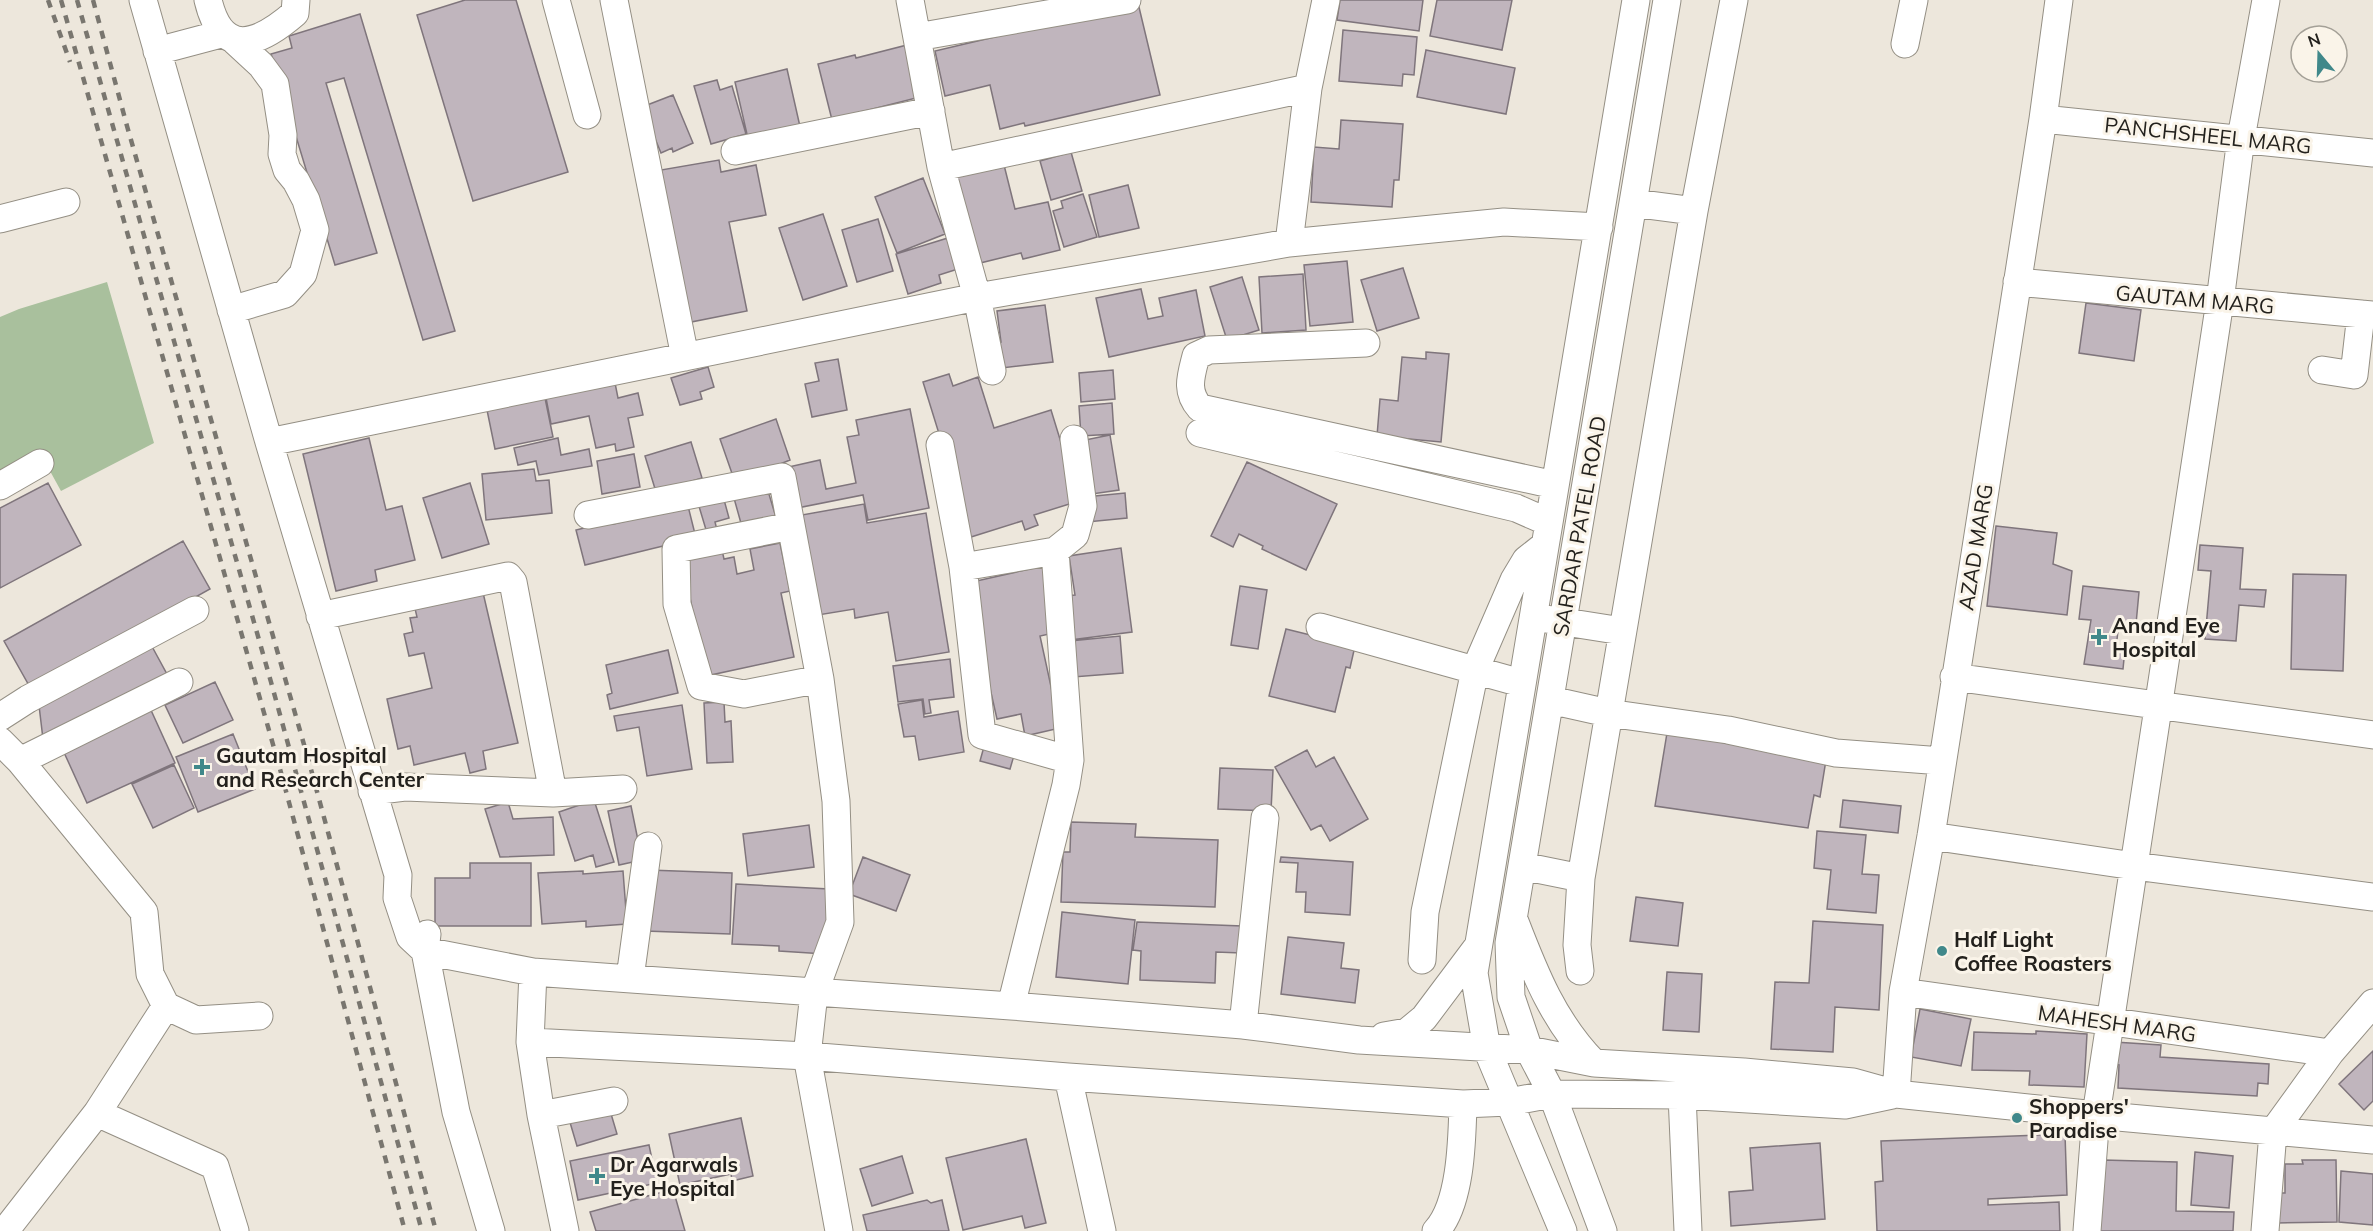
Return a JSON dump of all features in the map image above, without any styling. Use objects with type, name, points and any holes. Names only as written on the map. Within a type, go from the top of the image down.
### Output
[{"type":"street","points":[[143,0],[269,442],[398,875],[397,898],[410,937],[425,951],[532,972],[1011,1006],[1243,1025],[1359,1040],[1529,1050],[1594,1063],[1744,1072],[1853,1082],[1896,1094],[2373,1140]]},
{"type":"street","points":[[208,0],[228,38],[261,65],[275,84],[283,135],[282,154],[287,170],[306,200],[315,230],[303,274],[285,294],[231,310]]},
{"type":"street","points":[[157,51],[228,38],[256,39],[282,24],[295,13],[296,0]]},
{"type":"street","points":[[556,0],[587,115]]},
{"type":"street","points":[[614,0],[685,357]]},
{"type":"street","points":[[910,0],[941,167],[977,297],[992,371]]},
{"type":"street","points":[[917,37],[1127,0]]},
{"type":"street","points":[[1288,243],[1308,88],[1326,0]]},
{"type":"street","name":"SARDAR PATEL ROAD","points":[[1563,1231],[1549,1191],[1487,1049],[1474,973],[1636,0]]},
{"type":"street","name":"SARDAR PATEL ROAD","points":[[1603,1231],[1552,1094],[1529,1050],[1511,997],[1509,943],[1667,0]]},
{"type":"street","points":[[1580,971],[1577,945],[1581,878],[1694,211],[1734,0]]},
{"type":"street","points":[[1905,44],[1914,0]]},
{"type":"street","name":"AZAD MARG","points":[[1896,1094],[1903,992],[1931,836],[2060,0]]},
{"type":"street","points":[[2087,1231],[2096,1115],[2220,301],[2241,138],[2266,0]]},
{"type":"street","points":[[941,167],[1308,88]]},
{"type":"street","points":[[735,151],[931,111]]},
{"type":"street","name":"PANCHSHEEL MARG","points":[[2043,119],[2373,153]]},
{"type":"street","points":[[0,219],[66,202]]},
{"type":"street","points":[[1633,203],[1694,211]]},
{"type":"street","points":[[269,442],[977,297],[1288,243],[1504,222],[1599,227]]},
{"type":"street","name":"GAUTAM MARG","points":[[2017,282],[2367,314]]},
{"type":"street","points":[[2322,370],[2354,375],[2367,314]]},
{"type":"street","points":[[1366,344],[1209,350],[1196,356],[1189,386],[1193,400],[1200,408],[1555,485]]},
{"type":"street","points":[[1200,433],[1516,508],[1545,545],[1571,572]]},
{"type":"street","points":[[963,567],[1055,551],[1075,535],[1083,506],[1074,439]]},
{"type":"street","points":[[940,445],[963,567],[982,735],[1070,760]]},
{"type":"street","points":[[0,486],[40,463]]},
{"type":"street","points":[[588,515],[782,477],[820,679],[836,801],[840,922],[814,993],[807,1056],[839,1231]]},
{"type":"street","points":[[791,526],[676,549],[677,604],[701,686],[744,694],[820,679]]},
{"type":"street","points":[[1422,960],[1425,912],[1475,670],[1514,580],[1526,560],[1545,545]]},
{"type":"street","points":[[1011,1006],[1066,785],[1070,760],[1055,551]]},
{"type":"street","points":[[320,616],[508,576],[513,582],[518,603],[553,793]]},
{"type":"street","points":[[0,717],[28,699],[195,610]]},
{"type":"street","points":[[1533,616],[1622,631]]},
{"type":"street","points":[[1320,627],[1521,683]]},
{"type":"street","points":[[1954,677],[2373,735]]},
{"type":"street","points":[[20,761],[179,682]]},
{"type":"street","points":[[1550,700],[1608,712],[1728,730],[1836,753],[1942,761]]},
{"type":"street","points":[[0,741],[20,761],[144,912],[150,974],[166,1006],[196,1020],[259,1016]]},
{"type":"street","points":[[372,791],[405,787],[553,793],[623,789]]},
{"type":"street","points":[[1243,1025],[1265,818]]},
{"type":"street","points":[[1931,836],[2134,866],[2373,897]]},
{"type":"street","points":[[630,978],[648,846]]},
{"type":"street","points":[[1522,866],[1581,878]]},
{"type":"street","points":[[1513,918],[1539,983],[1573,1042],[1594,1063]]},
{"type":"street","points":[[1359,1040],[1407,1032],[1424,1018],[1478,946]]},
{"type":"street","points":[[425,951],[456,1112],[491,1231]]},
{"type":"street","points":[[532,972],[530,1042],[541,1115],[565,1231]]},
{"type":"street","name":"MAHESH MARG","points":[[1903,992],[2330,1053]]},
{"type":"street","points":[[2265,1231],[2273,1132],[2330,1053],[2373,1003]]},
{"type":"street","points":[[5,1231],[97,1113],[166,1006]]},
{"type":"street","points":[[530,1042],[807,1056],[1068,1077],[1463,1104],[1509,1102],[1552,1094],[1682,1095],[1845,1105],[1896,1094]]},
{"type":"street","points":[[1068,1077],[1102,1231]]},
{"type":"street","points":[[1682,1095],[1688,1231]]},
{"type":"street","points":[[541,1115],[614,1101]]},
{"type":"street","points":[[1436,1231],[1452,1200],[1462,1138],[1463,1104]]},
{"type":"street","points":[[97,1113],[215,1166],[235,1231]]},
{"type":"green space","points":[[107,282],[154,443],[61,491],[39,451],[0,474],[0,317]]},
{"type":"building","points":[[465,0],[516,0],[568,172],[473,201],[417,15]]},
{"type":"building","points":[[1340,0],[1423,0],[1419,31],[1337,20]]},
{"type":"building","points":[[1437,0],[1512,0],[1502,50],[1430,36]]},
{"type":"building","points":[[1138,3],[1160,95],[1025,126],[1024,123],[1000,129],[990,85],[945,96],[935,51]]},
{"type":"building","points":[[360,14],[455,331],[423,340],[344,78],[326,83],[377,253],[335,265],[271,54],[292,48],[289,36]]},
{"type":"building","points":[[1343,30],[1417,37],[1414,75],[1403,74],[1402,86],[1339,81]]},
{"type":"building","points":[[907,45],[920,97],[861,112],[833,124],[818,64],[855,55],[856,58]]},
{"type":"building","points":[[1426,50],[1515,68],[1506,114],[1417,97]]},
{"type":"building","points":[[787,69],[801,131],[749,143],[735,82]]},
{"type":"building","points":[[717,80],[720,90],[732,86],[746,134],[711,144],[694,86]]},
{"type":"building","points":[[673,95],[693,143],[673,152],[672,148],[661,153],[642,107]]},
{"type":"building","points":[[1341,120],[1403,124],[1399,180],[1394,180],[1392,207],[1311,202],[1314,147],[1339,149]]},
{"type":"building","points":[[1071,152],[1082,191],[1051,200],[1040,161]]},
{"type":"building","points":[[719,160],[721,172],[756,165],[766,215],[729,222],[747,311],[686,323],[655,171]]},
{"type":"building","points":[[1004,165],[1015,209],[1048,202],[1060,250],[1023,259],[1021,253],[976,264],[955,177]]},
{"type":"building","points":[[923,178],[945,234],[897,253],[875,197]]},
{"type":"building","points":[[1128,185],[1139,228],[1099,237],[1089,195]]},
{"type":"building","points":[[1083,194],[1097,237],[1064,247],[1053,211],[1063,208],[1061,201]]},
{"type":"building","points":[[823,214],[847,286],[803,300],[779,228]]},
{"type":"building","points":[[878,219],[893,271],[857,282],[842,230]]},
{"type":"building","points":[[951,237],[961,268],[939,275],[941,283],[908,294],[896,254]]},
{"type":"building","points":[[1347,261],[1353,322],[1310,326],[1304,265]]},
{"type":"building","points":[[1403,268],[1419,318],[1377,331],[1361,280]]},
{"type":"building","points":[[1303,274],[1306,330],[1262,333],[1259,277]]},
{"type":"building","points":[[1242,277],[1259,330],[1227,340],[1210,287]]},
{"type":"building","points":[[1141,289],[1148,319],[1163,316],[1159,298],[1196,290],[1205,336],[1109,357],[1096,298]]},
{"type":"building","points":[[2086,303],[2141,310],[2134,361],[2079,353]]},
{"type":"building","points":[[1045,305],[1053,362],[993,369],[990,343],[1001,342],[997,311]]},
{"type":"building","points":[[1426,352],[1449,354],[1441,442],[1377,436],[1380,399],[1398,401],[1402,357],[1426,359]]},
{"type":"building","points":[[838,359],[847,410],[812,417],[805,384],[819,381],[815,363]]},
{"type":"building","points":[[708,367],[714,387],[700,392],[702,399],[680,405],[671,378]]},
{"type":"building","points":[[1113,370],[1115,399],[1081,402],[1079,373]]},
{"type":"building","points":[[949,374],[953,386],[978,377],[994,428],[1051,410],[1079,501],[1034,515],[1038,525],[1025,530],[1022,521],[971,537],[923,382]]},
{"type":"building","points":[[615,383],[618,398],[638,393],[643,415],[628,418],[634,447],[616,451],[615,444],[596,448],[589,416],[551,424],[546,398]]},
{"type":"building","points":[[545,398],[553,437],[495,449],[487,410]]},
{"type":"building","points":[[1112,403],[1114,434],[1081,436],[1079,406]]},
{"type":"building","points":[[910,409],[929,508],[868,520],[863,495],[792,509],[784,468],[820,460],[826,489],[856,483],[847,437],[859,435],[856,420]]},
{"type":"building","points":[[776,419],[790,460],[735,482],[720,439]]},
{"type":"building","points":[[1110,435],[1119,490],[1092,494],[1085,440]]},
{"type":"building","points":[[369,438],[386,510],[402,506],[415,560],[375,570],[377,581],[336,591],[303,454]]},
{"type":"building","points":[[558,438],[561,455],[589,449],[592,466],[539,475],[536,461],[518,465],[514,448]]},
{"type":"building","points":[[691,442],[702,478],[656,492],[645,456]]},
{"type":"building","points":[[634,454],[640,487],[602,494],[597,461]]},
{"type":"building","points":[[1247,462],[1337,504],[1306,570],[1262,549],[1263,546],[1239,534],[1233,547],[1211,536]]},
{"type":"building","points":[[534,469],[536,481],[549,480],[552,513],[486,520],[482,474]]},
{"type":"building","points":[[765,481],[778,524],[744,534],[732,491]]},
{"type":"building","points":[[48,483],[81,545],[0,588],[0,508]]},
{"type":"building","points":[[470,483],[489,544],[442,558],[423,498]]},
{"type":"building","points":[[1125,493],[1127,518],[1087,522],[1085,497]]},
{"type":"building","points":[[723,496],[729,518],[715,522],[717,530],[707,533],[698,503]]},
{"type":"building","points":[[864,504],[867,523],[926,513],[949,652],[896,661],[888,612],[855,618],[854,609],[812,616],[796,516]]},
{"type":"building","points":[[688,506],[696,538],[585,565],[576,530],[612,521],[613,524]]},
{"type":"building","points":[[1996,526],[2057,533],[2053,564],[2072,571],[2067,615],[1987,606]]},
{"type":"building","points":[[183,541],[210,589],[31,689],[4,641]]},
{"type":"building","points":[[780,543],[790,591],[781,593],[794,657],[706,676],[682,559],[722,550],[724,559],[734,557],[737,574],[754,570],[750,549]]},
{"type":"building","points":[[2200,545],[2243,548],[2240,589],[2266,590],[2264,607],[2239,605],[2236,641],[2205,639],[2211,571],[2198,570]]},
{"type":"building","points":[[1121,548],[1132,632],[1070,640],[1064,596],[1075,595],[1069,556]]},
{"type":"building","points":[[1043,566],[1058,632],[1040,636],[1060,728],[1025,736],[1021,714],[997,719],[977,631],[972,582]]},
{"type":"building","points":[[2293,574],[2346,575],[2343,671],[2291,669]]},
{"type":"building","points":[[481,584],[518,743],[483,751],[486,769],[470,773],[465,753],[414,765],[410,746],[398,749],[387,699],[432,688],[424,653],[409,656],[404,634],[413,632],[410,618],[417,617],[413,600]]},
{"type":"building","points":[[1240,586],[1267,590],[1258,649],[1231,645]]},
{"type":"building","points":[[2083,586],[2139,592],[2136,624],[2119,622],[2116,648],[2125,649],[2123,669],[2084,664],[2091,620],[2079,619]]},
{"type":"building","points":[[1286,629],[1355,646],[1350,668],[1346,667],[1335,712],[1269,696]]},
{"type":"building","points":[[1120,636],[1123,673],[1073,677],[1070,641]]},
{"type":"building","points":[[149,641],[168,676],[43,739],[38,697]]},
{"type":"building","points":[[668,650],[678,693],[610,709],[607,695],[612,693],[606,665]]},
{"type":"building","points":[[950,659],[954,697],[929,700],[931,713],[925,714],[923,699],[898,702],[893,666]]},
{"type":"building","points":[[215,682],[233,720],[183,743],[165,705]]},
{"type":"building","points":[[922,700],[924,717],[958,711],[964,752],[919,760],[915,736],[904,737],[898,704]]},
{"type":"building","points":[[724,702],[725,722],[731,721],[733,762],[707,763],[704,703]]},
{"type":"building","points":[[682,705],[692,769],[647,776],[639,727],[617,731],[614,716]]},
{"type":"building","points":[[150,708],[175,763],[87,803],[62,748]]},
{"type":"building","points":[[1667,733],[1826,760],[1820,797],[1814,795],[1808,828],[1655,806]]},
{"type":"building","points":[[233,734],[255,789],[198,812],[176,757]]},
{"type":"building","points":[[985,743],[1015,752],[1010,769],[980,761]]},
{"type":"building","points":[[1307,750],[1316,767],[1334,757],[1368,819],[1330,841],[1321,825],[1311,830],[1275,767]]},
{"type":"building","points":[[174,765],[194,808],[153,828],[132,784]]},
{"type":"building","points":[[1220,768],[1273,770],[1271,811],[1218,809]]},
{"type":"building","points":[[594,800],[614,862],[596,867],[593,855],[575,861],[559,812]]},
{"type":"building","points":[[1843,800],[1901,806],[1898,833],[1840,827]]},
{"type":"building","points":[[508,802],[513,819],[553,817],[554,855],[500,857],[485,809]]},
{"type":"building","points":[[631,806],[642,860],[619,865],[608,811]]},
{"type":"building","points":[[1071,822],[1136,824],[1135,837],[1218,840],[1215,907],[1061,902],[1063,852],[1070,852]]},
{"type":"building","points":[[809,825],[814,867],[748,876],[743,834]]},
{"type":"building","points":[[1817,831],[1866,835],[1862,874],[1879,875],[1876,913],[1827,909],[1831,870],[1814,868]]},
{"type":"building","points":[[863,857],[910,875],[896,911],[849,894]]},
{"type":"building","points":[[1281,857],[1353,862],[1350,915],[1305,912],[1306,892],[1296,892],[1298,863],[1280,862]]},
{"type":"building","points":[[470,863],[531,863],[531,926],[435,926],[435,878],[470,878]]},
{"type":"building","points":[[648,870],[732,873],[730,934],[645,931]]},
{"type":"building","points":[[583,871],[583,874],[623,871],[627,924],[586,927],[586,921],[542,924],[538,873]]},
{"type":"building","points":[[736,884],[829,889],[825,954],[779,951],[779,946],[732,944]]},
{"type":"building","points":[[1636,897],[1683,903],[1678,946],[1630,941]]},
{"type":"building","points":[[1062,912],[1135,920],[1128,984],[1056,977]]},
{"type":"building","points":[[1813,921],[1883,925],[1879,1010],[1835,1007],[1833,1052],[1771,1049],[1775,982],[1809,983]]},
{"type":"building","points":[[1137,922],[1242,926],[1241,953],[1216,952],[1215,983],[1140,980],[1141,951],[1133,950]]},
{"type":"building","points":[[1288,937],[1344,943],[1341,968],[1359,970],[1355,1003],[1281,994]]},
{"type":"building","points":[[1667,972],[1702,974],[1699,1032],[1663,1030]]},
{"type":"building","points":[[1920,1009],[1971,1019],[1961,1066],[1911,1057]]},
{"type":"building","points":[[2036,1031],[2087,1034],[2084,1087],[2029,1085],[2030,1071],[1972,1070],[1974,1032],[2036,1034]]},
{"type":"building","points":[[2114,1042],[2161,1045],[2160,1057],[2269,1064],[2268,1084],[2258,1083],[2257,1096],[2118,1088],[2119,1065],[2113,1064]]},
{"type":"building","points":[[2373,1051],[2373,1101],[2364,1110],[2339,1084]]},
{"type":"building","points":[[609,1107],[617,1134],[577,1146],[569,1119]]},
{"type":"building","points":[[741,1118],[753,1176],[732,1181],[731,1174],[680,1185],[669,1134]]},
{"type":"building","points":[[2065,1134],[2067,1195],[1988,1199],[1988,1205],[2059,1202],[2060,1231],[1877,1231],[1875,1182],[1883,1181],[1881,1141]]},
{"type":"building","points":[[1026,1139],[1046,1223],[1025,1228],[1022,1216],[963,1230],[946,1158]]},
{"type":"building","points":[[1820,1143],[1825,1219],[1731,1226],[1729,1192],[1753,1190],[1750,1148]]},
{"type":"building","points":[[649,1145],[657,1183],[578,1200],[570,1161]]},
{"type":"building","points":[[2195,1152],[2233,1156],[2229,1208],[2191,1205]]},
{"type":"building","points":[[902,1156],[913,1193],[872,1206],[860,1169]]},
{"type":"building","points":[[2103,1160],[2177,1162],[2176,1211],[2234,1212],[2233,1231],[2093,1231]]},
{"type":"building","points":[[2302,1160],[2336,1160],[2337,1222],[2277,1223],[2276,1193],[2285,1193],[2285,1164],[2303,1164]]},
{"type":"building","points":[[2341,1171],[2373,1174],[2373,1225],[2339,1222]]},
{"type":"building","points":[[673,1189],[685,1231],[596,1231],[590,1212]]},
{"type":"building","points":[[927,1200],[931,1203],[942,1200],[949,1231],[867,1231],[863,1215]]},
{"type":"railway","points":[[48,0],[70,62]]},
{"type":"railway","points":[[61,0],[280,769],[405,1231]]},
{"type":"railway","points":[[77,0],[271,682],[422,1231]]},
{"type":"railway","points":[[93,0],[309,762],[436,1231]]},
{"type":"place","name":"Anand Eye Hospital","points":[[2099,637]]},
{"type":"place","name":"Gautam Hospital and Research Center","points":[[202,767]]},
{"type":"place","name":"Half Light Coffee Roasters","points":[[1942,951]]},
{"type":"place","name":"Shoppers' Paradise","points":[[2017,1118]]},
{"type":"place","name":"Dr Agarwals Eye Hospital","points":[[597,1176]]}]
